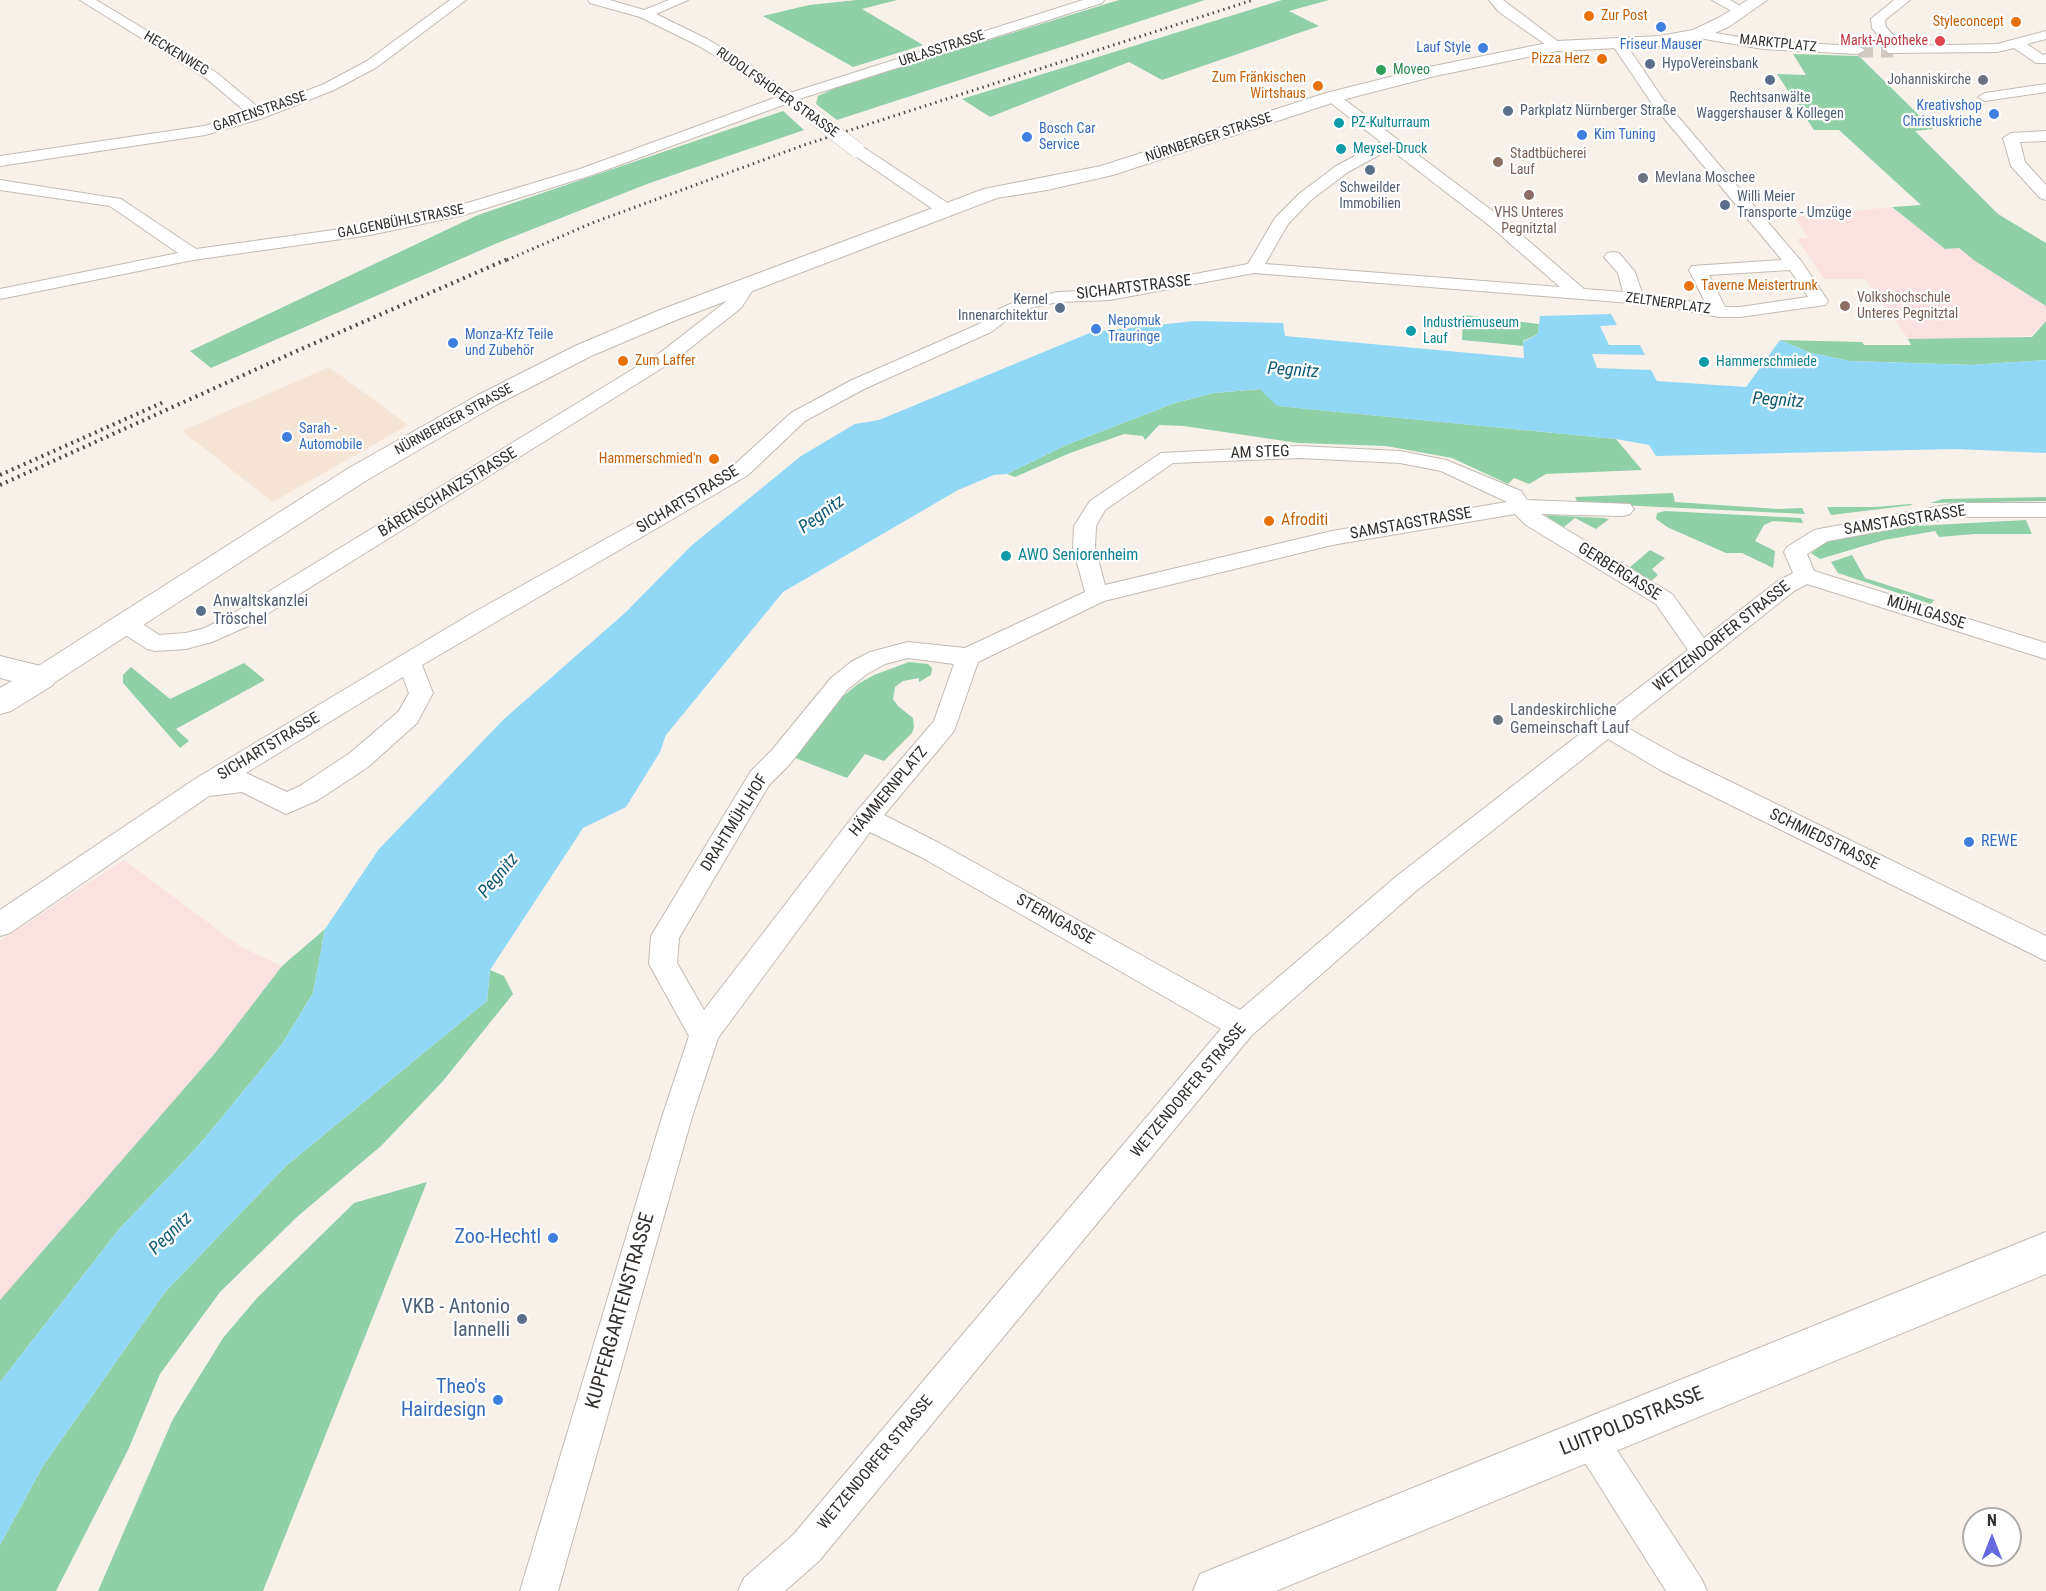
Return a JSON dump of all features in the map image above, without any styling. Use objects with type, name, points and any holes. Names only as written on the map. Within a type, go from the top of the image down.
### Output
[{"type":"main road","points":[[0,668],[42,677]]},
{"type":"main road","name":"NÜRNBERGER STRASSE","points":[[0,704],[42,677]]},
{"type":"main road","name":"LUITPOLDSTRASSE","points":[[1217,1591],[2046,1253]]},
{"type":"street","name":"HECKENWEG","points":[[87,0],[213,76],[258,115]]},
{"type":"street","name":"GARTENSTRASSE","points":[[0,161],[194,132],[258,115],[329,87],[372,64],[459,0]]},
{"type":"street","name":"RUDOLFSHOFER STRASSE","points":[[595,0],[645,14],[711,47],[788,98],[857,150],[946,210]]},
{"type":"street","points":[[645,14],[681,0]]},
{"type":"street","name":"URLASSTRASSE","points":[[788,98],[1096,0]]},
{"type":"street","points":[[1496,0],[1504,9],[1557,46]]},
{"type":"street","points":[[1719,0],[1742,11]]},
{"type":"street","name":"NÜRNBERGER STRASSE","points":[[42,677],[358,474],[487,400],[583,351],[668,315],[946,210],[978,208],[1004,201],[1047,184],[1106,171],[1206,141],[1332,97],[1434,71],[1557,46],[1660,41],[1698,34],[1759,0]]},
{"type":"street","points":[[1903,0],[1878,19],[1879,28],[1896,50],[1997,48],[2046,35]]},
{"type":"street","name":"MARKTPLATZ","points":[[1698,34],[1763,45],[1858,50]]},
{"type":"street","points":[[1618,43],[1658,102],[1795,265]]},
{"type":"street","points":[[2016,43],[2044,63]]},
{"type":"street","points":[[1985,97],[2046,88]]},
{"type":"street","points":[[1332,97],[1496,222],[1580,295]]},
{"type":"street","name":"GALGENBÜHLSTRASSE","points":[[0,294],[194,255],[370,230],[458,211],[586,172],[788,98]]},
{"type":"street","points":[[2046,136],[2011,138],[2017,163],[2046,195]]},
{"type":"street","points":[[1254,268],[1281,222],[1305,197],[1342,169],[1392,142]]},
{"type":"street","points":[[0,185],[115,202],[194,255]]},
{"type":"street","points":[[1612,257],[1626,272],[1634,298]]},
{"type":"street","name":"ZELTNERPLATZ","points":[[1580,295],[1656,300],[1719,312],[1740,312],[1819,301],[1795,265],[1698,270],[1719,312]]},
{"type":"street","name":"SICHARTSTRASSE","points":[[0,925],[204,786],[410,662],[741,470],[798,417],[857,385],[985,328],[1005,313],[1025,304],[1058,297],[1110,295],[1254,268],[1580,295]]},
{"type":"street","name":"BÄRENSCHANZSTRASSE","points":[[126,624],[155,643],[186,641],[240,620],[669,356],[735,304],[747,285]]},
{"type":"street","name":"AM STEG","points":[[1097,595],[1084,548],[1085,526],[1097,506],[1168,456],[1299,452],[1400,457],[1446,466],[1488,483],[1514,496],[1520,507]]},
{"type":"street","name":"SAMSTAGSTRASSE","points":[[1097,595],[1332,538],[1443,518],[1520,507],[1623,509]]},
{"type":"street","name":"GERBERGASSE","points":[[1520,507],[1534,520],[1664,599],[1703,653]]},
{"type":"street","name":"SAMSTAGSTRASSE","points":[[1805,576],[1796,552],[1822,535],[1957,510],[2046,510]]},
{"type":"street","name":"WETZENDORFER STRASSE","points":[[757,1591],[806,1548],[1242,1026],[1407,883],[1786,586],[1805,576]]},
{"type":"street","name":"MÜHLGASSE","points":[[1805,576],[2046,651]]},
{"type":"street","points":[[968,657],[1097,595]]},
{"type":"street","name":"DRAHTMÜHLHOF","points":[[705,1032],[696,1023],[663,964],[665,936],[760,778],[781,757],[839,684],[859,668],[878,658],[908,650],[968,657]]},
{"type":"street","name":"HÄMMERNPLATZ","points":[[705,1032],[866,818],[945,725],[968,657]]},
{"type":"street","points":[[204,786],[245,782],[286,804],[309,793],[359,760],[408,717],[421,693],[410,662]]},
{"type":"street","name":"SCHMIEDSTRASSE","points":[[1605,726],[1671,764],[2046,949]]},
{"type":"street","name":"STERNGASSE","points":[[866,818],[930,850],[1242,1026]]},
{"type":"street","name":"KUPFERGARTENSTRASSE","points":[[539,1591],[677,1117],[705,1032]]},
{"type":"street","points":[[1589,1438],[1689,1591]]},
{"type":"shaded area","points":[[1891,207],[1944,248],[1958,248],[2046,306],[2046,321],[2031,336],[1909,340],[1865,279],[1824,279],[1797,239],[1809,238],[1793,217]]},
{"type":"shaded area","name":"Sarah - Automobile","points":[[329,367],[408,425],[273,502],[182,431]]},
{"type":"shaded area","points":[[124,860],[241,947],[282,966],[216,1052],[0,1301],[0,941]]},
{"type":"green space","points":[[857,0],[897,0],[862,9],[923,45],[853,67],[763,16],[809,5]]},
{"type":"green space","points":[[1119,0],[1205,0],[837,120],[816,104],[818,96],[840,86]]},
{"type":"green space","points":[[1282,0],[1329,0],[1289,11],[1319,26],[1162,80],[1129,62],[990,117],[962,99]]},
{"type":"green space","points":[[1793,54],[1859,56],[1933,129],[1915,131],[1998,214],[2046,243],[2046,306],[1975,261],[1959,248],[1945,249],[1892,207],[1921,205],[1839,130],[1814,130],[1777,74],[1806,75]]},
{"type":"green space","points":[[783,111],[804,130],[647,184],[495,244],[211,368],[190,351],[478,215]]},
{"type":"green space","points":[[1463,315],[1539,324],[1538,334],[1523,341],[1524,346],[1462,340]]},
{"type":"green space","points":[[2046,321],[2046,360],[1972,365],[1850,361],[1811,353],[1780,340],[1911,345],[1908,339],[2032,337]]},
{"type":"green space","points":[[1261,389],[1278,406],[1616,439],[1642,470],[1546,474],[1529,484],[1514,478],[1508,484],[1452,458],[1386,446],[1298,443],[1184,426],[1159,425],[1145,440],[1143,436],[1124,434],[1070,453],[1015,477],[1007,474],[1066,445],[1175,403],[1214,393]]},
{"type":"green space","points":[[1673,493],[1675,502],[1778,509],[1802,508],[1805,514],[1578,503],[1575,497]]},
{"type":"green space","points":[[2046,497],[2046,501],[1930,503],[1943,499]]},
{"type":"green space","points":[[1913,505],[1831,515],[1827,507],[1875,507]]},
{"type":"green space","points":[[1665,511],[1801,518],[1803,523],[1773,521],[1764,525],[1755,541],[1775,551],[1773,568],[1742,553],[1726,553],[1667,527],[1656,519],[1657,513]]},
{"type":"green space","points":[[1547,515],[1609,519],[1596,529],[1575,518],[1564,527]]},
{"type":"green space","points":[[2026,520],[2032,534],[1975,534],[1939,537],[1935,531],[1884,540],[1820,559],[1811,553],[1826,542],[1869,531]]},
{"type":"green space","points":[[1650,550],[1665,558],[1652,569],[1658,575],[1651,581],[1629,568]]},
{"type":"green space","points":[[1852,555],[1865,578],[1934,600],[1931,604],[1838,573],[1831,562]]},
{"type":"green space","points":[[909,662],[928,664],[932,668],[931,675],[919,682],[919,678],[903,681],[895,687],[893,699],[913,718],[914,727],[912,733],[884,761],[865,754],[847,778],[790,756],[810,739],[842,697],[858,684],[874,675]]},
{"type":"green space","points":[[244,663],[265,680],[176,729],[189,741],[180,748],[123,683],[123,675],[131,667],[170,699]]},
{"type":"green space","points":[[325,929],[313,993],[282,1044],[199,1145],[120,1228],[0,1382],[0,1300],[216,1052],[282,966]]},
{"type":"green space","points":[[490,970],[504,976],[513,994],[443,1081],[381,1146],[298,1216],[220,1292],[160,1374],[128,1450],[56,1591],[0,1591],[0,1545],[43,1466],[165,1292],[287,1165],[487,1001]]},
{"type":"green space","points":[[427,1182],[263,1591],[98,1591],[173,1419],[223,1338],[257,1298],[354,1203]]},
{"type":"water","name":"Pegnitz","points":[[1611,314],[1617,325],[1600,326],[1609,345],[1640,345],[1645,355],[1592,354],[1597,368],[1651,370],[1657,381],[1746,387],[1780,340],[1811,353],[1850,361],[1972,365],[2046,360],[2046,453],[1955,449],[1656,456],[1649,445],[1616,439],[1277,406],[1260,389],[1214,393],[1175,403],[1066,445],[1007,474],[994,475],[958,490],[783,592],[666,735],[660,752],[626,807],[583,828],[490,970],[487,1001],[287,1165],[165,1292],[43,1466],[0,1545],[0,1382],[120,1228],[199,1145],[282,1044],[313,993],[325,929],[379,849],[504,719],[626,612],[691,546],[801,456],[855,424],[879,420],[1092,332],[1195,321],[1283,323],[1285,336],[1524,358],[1523,342],[1538,334],[1540,316]]},
{"type":"tunnel","points":[[1858,50],[1893,50]]},
{"type":"railway","points":[[507,260],[592,223],[804,145],[1253,0]]},
{"type":"railway","points":[[0,485],[510,258]]},
{"type":"railway","points":[[0,475],[166,401]]},
{"type":"place","name":"Zur Post","points":[[1589,16]]},
{"type":"place","name":"Styleconcept","points":[[2016,22]]},
{"type":"place","name":"Friseur Mauser","points":[[1661,27]]},
{"type":"place","name":"Markt-Apotheke","points":[[1940,41]]},
{"type":"place","name":"Lauf Style","points":[[1483,48]]},
{"type":"place","name":"Pizza Herz","points":[[1602,59]]},
{"type":"place","name":"HypoVereinsbank","points":[[1650,64]]},
{"type":"place","name":"Moveo","points":[[1381,70]]},
{"type":"place","name":"Rechtsanwälte Waggershauser & Kollegen","points":[[1770,80]]},
{"type":"place","name":"Johanniskirche","points":[[1983,80]]},
{"type":"place","name":"Zum Fränkischen Wirtshaus","points":[[1318,86]]},
{"type":"place","name":"Parkplatz Nürnberger Straße","points":[[1508,111]]},
{"type":"place","name":"Kreativshop Christuskriche","points":[[1994,114]]},
{"type":"place","name":"PZ-Kulturraum","points":[[1339,123]]},
{"type":"place","name":"Kim Tuning","points":[[1582,135]]},
{"type":"place","name":"Bosch Car Service","points":[[1027,137]]},
{"type":"place","name":"Meysel-Druck","points":[[1341,149]]},
{"type":"place","name":"Stadtbücherei Lauf","points":[[1498,162]]},
{"type":"place","name":"Schweilder Immobilien","points":[[1370,170]]},
{"type":"place","name":"Mevlana Moschee","points":[[1643,178]]},
{"type":"place","name":"VHS Unteres Pegnitztal","points":[[1529,195]]},
{"type":"place","name":"Willi Meier Transporte - Umzüge","points":[[1725,205]]},
{"type":"place","name":"Taverne Meistertrunk","points":[[1689,286]]},
{"type":"place","name":"Volkshochschule Unteres Pegnitztal","points":[[1845,306]]},
{"type":"place","name":"Kernel Innenarchitektur","points":[[1060,308]]},
{"type":"place","name":"Nepomuk Trauringe","points":[[1096,329]]},
{"type":"place","name":"Industriemuseum Lauf","points":[[1411,331]]},
{"type":"place","name":"Monza-Kfz Teile und Zubehör","points":[[453,343]]},
{"type":"place","name":"Zum Laffer","points":[[623,361]]},
{"type":"place","name":"Hammerschmiede","points":[[1704,362]]},
{"type":"place","name":"Sarah - Automobile","points":[[287,437]]},
{"type":"place","name":"Hammerschmied'n","points":[[714,459]]},
{"type":"place","name":"Afroditi","points":[[1269,521]]},
{"type":"place","name":"AWO Seniorenheim","points":[[1006,556]]},
{"type":"place","name":"Anwaltskanzlei Tröschel","points":[[201,611]]},
{"type":"place","name":"Landeskirchliche Gemeinschaft Lauf","points":[[1498,720]]},
{"type":"place","name":"REWE","points":[[1969,842]]},
{"type":"place","name":"Zoo-Hechtl","points":[[553,1238]]},
{"type":"place","name":"VKB - Antonio Iannelli","points":[[522,1319]]},
{"type":"place","name":"Theo's Hairdesign","points":[[498,1400]]}]
